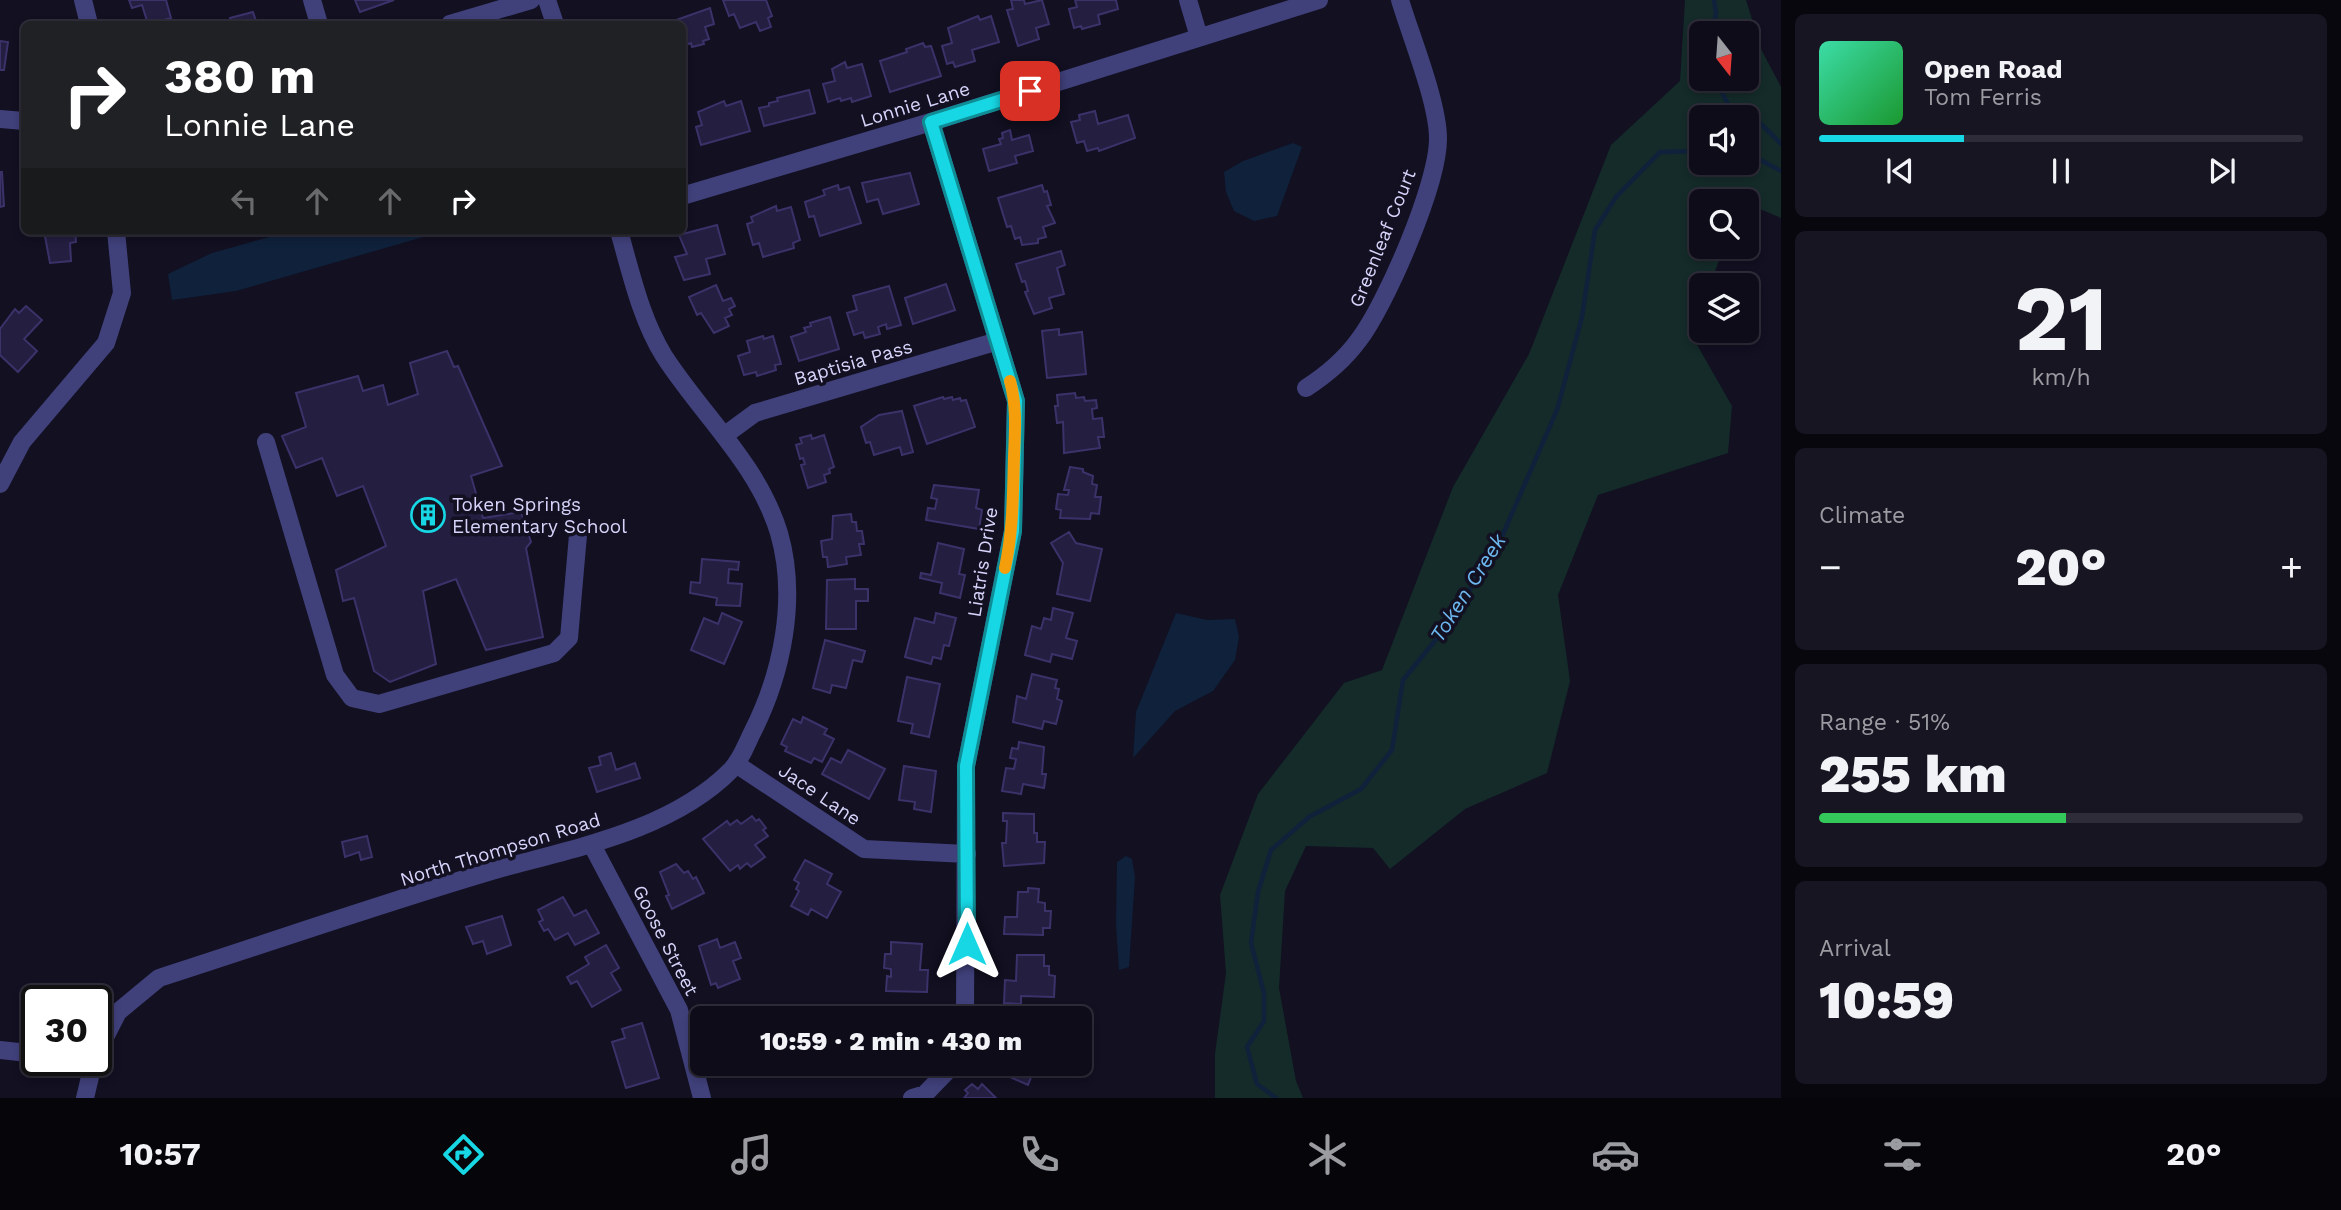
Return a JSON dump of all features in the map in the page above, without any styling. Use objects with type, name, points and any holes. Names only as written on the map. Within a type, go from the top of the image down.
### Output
[{"type":"street","points":[[83,0],[88,21]]},
{"type":"street","points":[[312,0],[318,21]]},
{"type":"street","points":[[460,21],[531,0]]},
{"type":"street","points":[[547,0],[554,21]]},
{"type":"street","points":[[1188,0],[1199,37]]},
{"type":"street","name":"Lonnie Lane","points":[[686,195],[931,122],[1318,0]]},
{"type":"street","name":"Greenleaf Court","points":[[1306,388],[1346,355],[1372,321],[1395,273],[1436,160],[1436,121],[1400,0]]},
{"type":"street","points":[[0,119],[21,121]]},
{"type":"street","name":"Liatris Drive","points":[[931,122],[1016,401],[1013,531],[966,766],[965,1006]]},
{"type":"street","points":[[0,484],[22,442],[106,343],[122,293],[116,235]]},
{"type":"street","name":"North Thompson Road","points":[[112,1024],[118,1012],[159,978],[488,872],[592,845],[663,816],[708,789],[736,764],[769,700],[781,657],[786,581],[780,536],[769,506],[725,435],[663,353],[641,305],[620,235]]},
{"type":"street","name":"Baptisia Pass","points":[[725,435],[755,413],[998,341]]},
{"type":"street","points":[[266,442],[335,675],[352,698],[379,704],[554,653],[569,638],[578,535]]},
{"type":"street","name":"Jace Lane","points":[[736,764],[864,849],[967,854]]},
{"type":"street","name":"Goose Street","points":[[592,845],[679,1010],[702,1098]]},
{"type":"street","points":[[0,1050],[21,1052]]},
{"type":"street","name":"North Thompson Road","points":[[85,1098],[90,1076]]},
{"type":"street","points":[[912,1098],[925,1094],[942,1076]]},
{"type":"green space","points":[[1685,0],[1746,0],[1753,21],[1689,21],[1689,91],[1759,91],[1759,41],[1781,87],[1781,218],[1759,209],[1759,189],[1689,189],[1689,259],[1720,259],[1714,273],[1689,273],[1689,343],[1696,343],[1732,406],[1728,453],[1598,495],[1558,595],[1570,681],[1547,773],[1465,809],[1390,869],[1373,848],[1306,846],[1285,891],[1279,988],[1296,1081],[1303,1098],[1215,1098],[1215,1054],[1226,973],[1220,895],[1258,794],[1344,683],[1382,670],[1453,487],[1529,354],[1611,145],[1680,81]]},
{"type":"water","points":[[1293,143],[1302,147],[1277,216],[1254,221],[1234,211],[1226,192],[1224,172],[1243,161]]},
{"type":"water","points":[[277,235],[430,235],[236,291],[172,300],[168,274],[212,253]]},
{"type":"water","points":[[1176,613],[1207,620],[1235,619],[1239,637],[1235,660],[1213,691],[1175,711],[1133,758],[1136,712]]},
{"type":"water","points":[[1126,856],[1132,859],[1135,877],[1129,967],[1119,970],[1116,924],[1117,862]]},
{"type":"building","points":[[129,0],[166,0],[171,18],[147,21],[142,5],[132,8]]},
{"type":"building","points":[[355,0],[394,0],[360,12]]},
{"type":"building","points":[[723,0],[766,0],[772,16],[768,18],[771,27],[760,31],[756,22],[740,28],[734,14],[729,16]]},
{"type":"building","points":[[1011,0],[1024,0],[1025,4],[1042,0],[1049,24],[1036,28],[1039,39],[1018,46],[1007,10],[1013,9]]},
{"type":"building","points":[[1075,0],[1116,0],[1118,9],[1098,15],[1100,24],[1082,29],[1081,26],[1074,28],[1069,9],[1077,7]]},
{"type":"building","points":[[710,8],[714,24],[705,27],[709,39],[703,41],[704,44],[692,47],[691,43],[686,45],[686,21],[673,21]]},
{"type":"building","points":[[253,12],[256,21],[231,21],[230,18]]},
{"type":"building","points":[[978,16],[980,20],[991,16],[999,42],[972,50],[975,61],[955,67],[953,62],[947,64],[942,46],[952,43],[948,28]]},
{"type":"building","points":[[0,41],[8,42],[4,70],[0,70]]},
{"type":"building","points":[[923,43],[925,47],[931,46],[941,76],[890,92],[880,61],[907,52],[906,49]]},
{"type":"building","points":[[845,62],[847,68],[862,64],[871,96],[852,102],[851,98],[841,101],[840,98],[828,102],[823,84],[835,81],[832,69]]},
{"type":"building","points":[[809,90],[815,113],[764,126],[759,108],[778,101],[777,98]]},
{"type":"building","points":[[724,101],[726,106],[741,101],[750,131],[701,145],[696,127],[702,125],[698,112]]},
{"type":"building","points":[[1095,111],[1098,124],[1128,115],[1135,138],[1099,151],[1098,148],[1087,151],[1084,141],[1077,143],[1071,122],[1080,120],[1079,115]]},
{"type":"building","points":[[1010,130],[1012,140],[1029,135],[1033,151],[1015,156],[1017,163],[989,171],[983,149],[1001,144],[999,139],[1003,138],[1002,133]]},
{"type":"building","points":[[0,172],[4,206],[0,207]]},
{"type":"building","points":[[910,173],[919,204],[883,214],[878,199],[867,202],[862,183]]},
{"type":"building","points":[[838,185],[839,190],[849,187],[861,223],[820,236],[814,216],[809,217],[805,202],[825,195],[823,190]]},
{"type":"building","points":[[1042,185],[1044,192],[1047,191],[1051,205],[1047,206],[1055,223],[1043,227],[1046,237],[1038,239],[1038,243],[1022,245],[1020,237],[1015,239],[1011,226],[1007,227],[998,198]]},
{"type":"building","points":[[776,206],[777,211],[791,207],[800,240],[793,243],[794,248],[763,257],[759,243],[753,245],[747,224],[753,222],[751,217]]},
{"type":"building","points":[[717,225],[725,254],[706,259],[710,274],[684,280],[675,257],[687,254],[679,235]]},
{"type":"building","points":[[45,235],[75,235],[76,242],[70,243],[71,261],[50,263]]},
{"type":"building","points":[[1061,251],[1065,265],[1057,268],[1064,294],[1049,298],[1052,308],[1034,314],[1025,292],[1028,291],[1025,281],[1022,282],[1016,264]]},
{"type":"building","points":[[946,284],[955,310],[913,324],[905,298]]},
{"type":"building","points":[[716,285],[723,301],[731,298],[735,306],[729,309],[732,315],[725,318],[729,326],[714,333],[701,313],[697,315],[689,297]]},
{"type":"building","points":[[889,286],[901,325],[887,329],[886,324],[878,327],[880,334],[865,338],[863,332],[854,335],[847,313],[857,310],[853,296]]},
{"type":"building","points":[[26,306],[42,320],[24,339],[37,351],[18,372],[0,355],[0,329],[15,309],[19,313]]},
{"type":"building","points":[[830,317],[839,349],[799,361],[791,337],[806,332],[804,328],[811,326],[810,323]]},
{"type":"building","points":[[1059,329],[1059,335],[1082,332],[1086,374],[1047,378],[1042,331]]},
{"type":"building","points":[[763,336],[764,339],[773,336],[781,364],[775,365],[776,370],[757,376],[756,372],[744,375],[738,356],[750,352],[747,341]]},
{"type":"building","name":"Token Springs Elementary School","points":[[447,351],[454,367],[458,366],[502,466],[471,476],[483,518],[521,512],[531,542],[526,548],[543,637],[486,650],[456,579],[423,591],[436,664],[390,682],[374,671],[354,598],[343,601],[336,570],[386,546],[363,486],[337,496],[322,458],[296,468],[282,436],[306,427],[296,393],[358,376],[363,391],[383,385],[388,405],[418,394],[410,363]]},
{"type":"building","points":[[1075,393],[1076,398],[1084,397],[1085,401],[1096,400],[1097,408],[1092,409],[1093,419],[1102,418],[1104,437],[1098,437],[1100,448],[1064,453],[1063,422],[1057,423],[1057,395]]},
{"type":"building","points":[[943,397],[966,400],[975,427],[927,444],[914,406]]},
{"type":"building","points":[[902,411],[913,452],[902,455],[900,447],[874,455],[870,442],[866,443],[861,427],[879,415]]},
{"type":"building","points":[[811,435],[812,439],[824,435],[834,467],[829,469],[830,473],[824,475],[826,482],[808,488],[801,465],[805,464],[803,458],[800,459],[796,445],[802,443],[800,438]]},
{"type":"building","points":[[1070,467],[1083,469],[1083,472],[1093,476],[1092,484],[1097,485],[1095,497],[1101,497],[1099,514],[1091,513],[1090,519],[1060,518],[1061,510],[1056,509],[1058,494],[1068,495],[1069,490],[1064,490]]},
{"type":"building","points":[[934,485],[979,490],[976,508],[982,510],[979,529],[926,520],[928,508],[935,509],[937,499],[931,498]]},
{"type":"building","points":[[851,514],[857,531],[862,531],[864,544],[859,544],[861,555],[846,557],[847,564],[828,567],[827,557],[823,557],[821,541],[832,539],[833,516]]},
{"type":"building","points":[[1069,532],[1076,543],[1102,549],[1090,601],[1057,594],[1063,563],[1051,543]]},
{"type":"building","points":[[938,543],[964,549],[959,574],[965,575],[960,598],[940,593],[942,583],[920,578],[921,573],[931,575]]},
{"type":"building","points":[[702,559],[739,562],[738,570],[729,569],[728,583],[742,584],[740,606],[716,605],[717,598],[690,593],[691,582],[700,583]]},
{"type":"building","points":[[855,579],[855,589],[868,589],[868,601],[856,601],[856,629],[826,629],[827,580]]},
{"type":"building","points":[[1053,608],[1073,613],[1066,638],[1077,641],[1072,659],[1052,654],[1050,662],[1025,655],[1032,626],[1041,629],[1044,618],[1051,620]]},
{"type":"building","points":[[722,613],[742,622],[724,664],[691,650],[704,618],[718,624]]},
{"type":"building","points":[[936,613],[956,618],[949,646],[944,645],[941,659],[933,657],[931,664],[905,657],[915,618],[934,623]]},
{"type":"building","points":[[825,640],[865,651],[862,662],[853,660],[846,688],[832,685],[830,693],[813,688]]},
{"type":"building","points":[[1032,674],[1057,680],[1057,699],[1062,701],[1056,724],[1044,721],[1042,729],[1013,722],[1017,696],[1026,699]]},
{"type":"building","points":[[907,677],[940,684],[929,737],[911,733],[913,724],[898,721]]},
{"type":"building","points":[[803,717],[827,729],[824,734],[834,739],[822,762],[814,758],[811,763],[785,751],[787,747],[781,744],[793,719],[801,723]]},
{"type":"building","points":[[1019,742],[1044,747],[1044,788],[1023,784],[1021,794],[1002,791],[1006,768],[1014,769],[1016,759],[1010,758],[1012,748],[1018,749]]},
{"type":"building","points":[[848,750],[885,769],[869,799],[822,774],[831,758],[841,763]]},
{"type":"building","points":[[611,753],[616,770],[635,763],[640,778],[597,792],[589,768],[601,765],[599,757]]},
{"type":"building","points":[[904,766],[936,771],[931,812],[914,809],[915,802],[899,800]]},
{"type":"building","points":[[1003,813],[1034,814],[1037,842],[1045,842],[1044,863],[1004,866],[1002,843],[1006,843],[1007,821],[1003,821]]},
{"type":"building","points":[[752,816],[756,821],[759,819],[766,828],[763,830],[768,836],[755,845],[765,857],[751,867],[747,863],[740,869],[738,865],[730,871],[703,839],[727,821],[730,825],[737,820],[741,824]]},
{"type":"building","points":[[367,836],[372,857],[361,860],[359,852],[345,857],[342,842]]},
{"type":"building","points":[[805,860],[832,874],[827,884],[841,892],[827,918],[811,909],[808,915],[791,906],[799,891],[796,889],[799,883],[794,880]]},
{"type":"building","points":[[676,864],[684,873],[688,871],[693,879],[696,877],[704,893],[672,909],[660,872]]},
{"type":"building","points":[[1028,888],[1039,889],[1038,902],[1045,903],[1045,911],[1051,911],[1050,928],[1043,928],[1043,935],[1004,934],[1005,917],[1017,917],[1018,892],[1028,892]]},
{"type":"building","points":[[563,897],[574,916],[586,910],[599,933],[575,945],[568,933],[555,940],[548,929],[544,931],[539,922],[543,920],[538,910]]},
{"type":"building","points":[[502,916],[511,945],[487,954],[483,941],[473,944],[466,927]]},
{"type":"building","points":[[717,939],[720,948],[735,942],[741,958],[733,961],[740,979],[718,988],[716,983],[711,985],[699,946]]},
{"type":"building","points":[[891,942],[922,944],[920,970],[928,970],[927,992],[886,991],[887,976],[891,977],[891,969],[884,968],[885,954],[891,954]]},
{"type":"building","points":[[606,945],[619,968],[611,973],[621,990],[592,1007],[577,981],[571,984],[567,977],[589,964],[585,957]]},
{"type":"building","points":[[1017,955],[1044,955],[1044,966],[1049,966],[1049,975],[1055,976],[1054,997],[1021,996],[1021,1004],[1004,1003],[1005,980],[1016,981]]},
{"type":"building","points":[[642,1023],[659,1078],[626,1088],[612,1042],[625,1038],[622,1029]]},
{"type":"building","points":[[1008,1076],[1031,1076],[1028,1085]]},
{"type":"building","points":[[972,1084],[978,1089],[982,1084],[996,1098],[964,1098],[968,1093],[965,1090]]},
{"type":"waterway","name":"Token Creek","points":[[1714,0],[1714,21]]},
{"type":"waterway","name":"Token Creek","points":[[1721,91],[1731,110],[1760,123],[1781,144]]},
{"type":"waterway","name":"Token Creek","points":[[1276,1098],[1257,1084],[1247,1047],[1264,1021],[1264,993],[1251,943],[1258,892],[1271,850],[1309,817],[1361,789],[1392,750],[1403,680],[1451,621],[1503,534],[1557,410],[1582,317],[1595,230],[1616,197],[1660,152],[1689,151]]},
{"type":"waterway","name":"Token Creek","points":[[1759,159],[1781,171]]},
{"type":"slow traffic","points":[[1005,568],[1013,531],[1016,401],[1010,381]]},
{"type":"place","name":"Token Springs Elementary School","points":[[428,515]]},
{"type":"route","points":[[967,944],[966,766],[1013,531],[1016,401],[931,122],[1030,91]]}]
